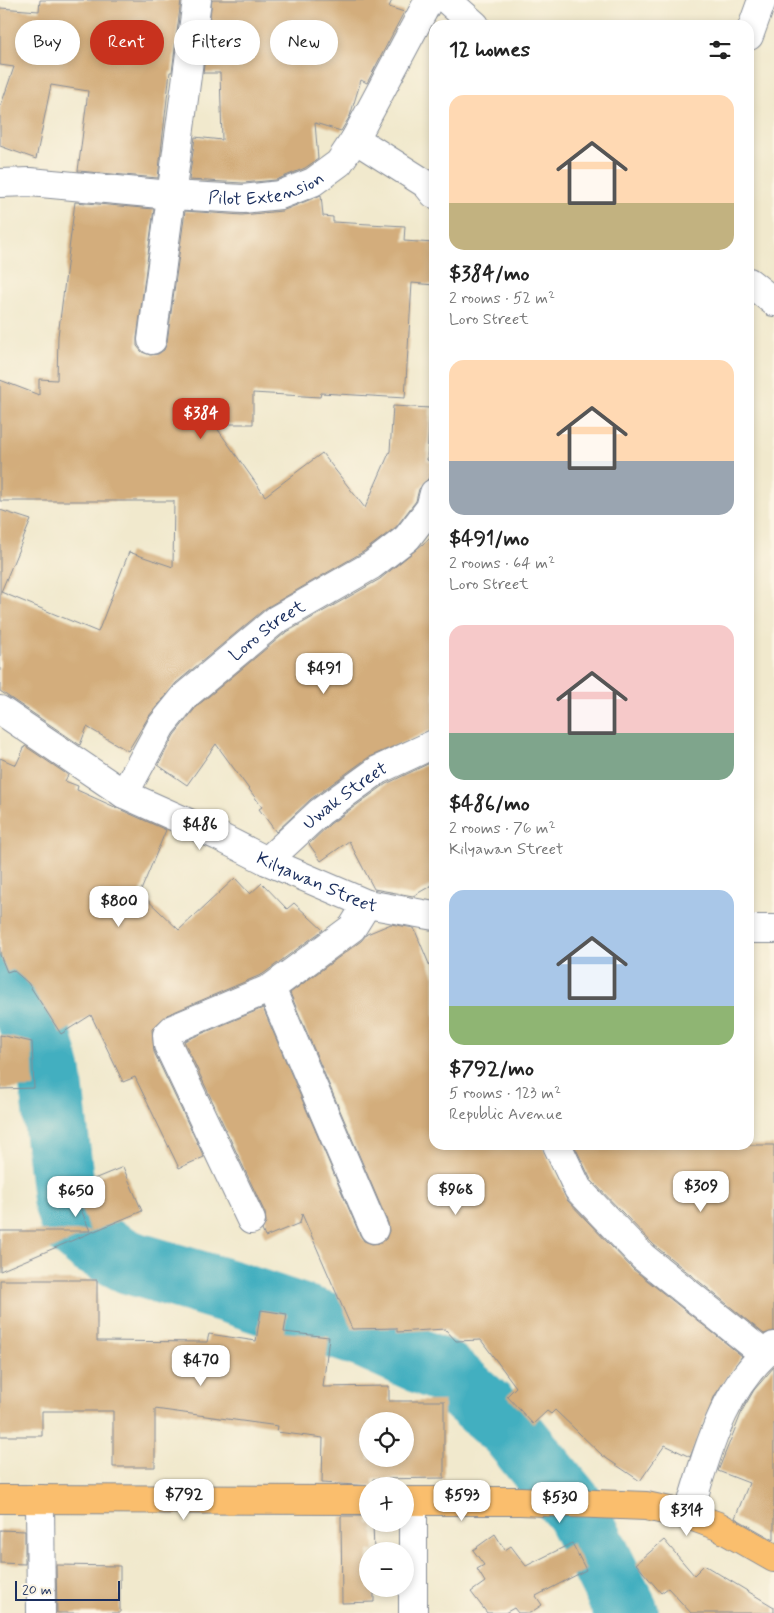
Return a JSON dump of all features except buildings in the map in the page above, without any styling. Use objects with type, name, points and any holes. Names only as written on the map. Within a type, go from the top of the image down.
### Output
[{"type":"main road","points":[[0,1499],[359,1500]]},
{"type":"main road","points":[[414,1501],[520,1501],[646,1506],[688,1515],[718,1526],[774,1558]]},
{"type":"street","points":[[152,340],[197,0]]},
{"type":"street","name":"Pilot Extension","points":[[0,183],[30,182],[171,195],[243,199],[280,195],[313,182],[339,163],[355,139],[429,0]]},
{"type":"street","points":[[447,0],[469,20]]},
{"type":"street","points":[[754,22],[762,0]]},
{"type":"street","points":[[355,139],[429,188]]},
{"type":"street","points":[[754,286],[774,302]]},
{"type":"street","name":"Loro Street","points":[[124,794],[161,726],[186,695],[276,620],[372,565],[407,538],[429,509]]},
{"type":"street","name":"Kilyawan Street","points":[[0,710],[124,794],[366,904],[429,915]]},
{"type":"street","name":"Uwak Street","points":[[266,860],[320,812],[378,770],[429,746]]},
{"type":"street","points":[[251,1220],[168,1045],[167,1035],[173,1029],[270,988],[352,928],[366,904]]},
{"type":"street","points":[[754,929],[774,929]]},
{"type":"street","points":[[270,988],[374,1229]]},
{"type":"street","points":[[559,1150],[578,1189],[643,1257],[769,1350],[750,1368],[727,1403],[711,1441],[688,1515]]},
{"type":"street","points":[[40,1499],[41,1613]]},
{"type":"street","points":[[410,1532],[413,1613]]},
{"type":"waterway","points":[[0,986],[23,1009],[41,1040],[50,1074],[64,1198],[73,1227],[92,1243],[129,1262],[237,1294],[368,1338],[444,1372],[510,1430],[577,1512],[627,1613]]}]
